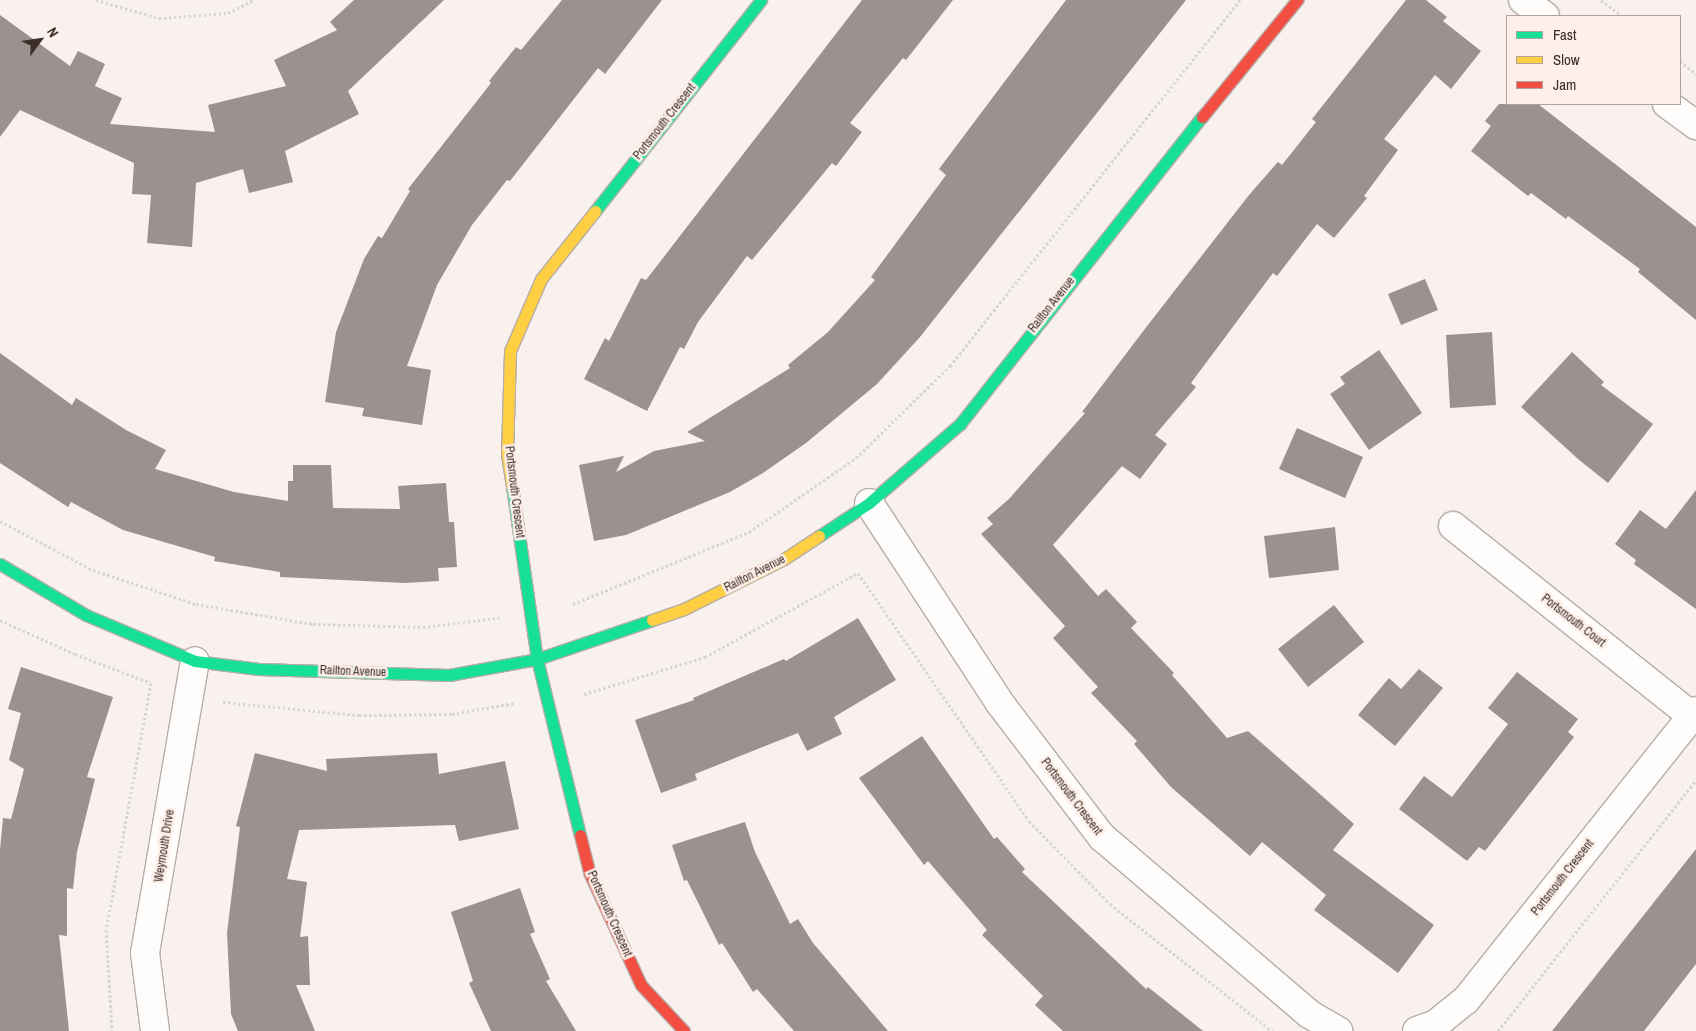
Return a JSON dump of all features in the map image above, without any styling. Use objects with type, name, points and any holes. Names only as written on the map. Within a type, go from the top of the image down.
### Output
[{"type":"street","name":"Portsmouth Crescent","points":[[684,1031],[641,985],[589,872],[537,659],[507,454],[510,351],[541,279],[761,0]]},
{"type":"street","name":"Railton Avenue","points":[[0,564],[86,615],[195,661],[258,669],[450,675],[537,659],[684,609],[784,559],[869,503],[960,424],[1095,250],[1297,0]]},
{"type":"street","points":[[1523,0],[1544,15]]},
{"type":"street","points":[[1668,105],[1696,125]]},
{"type":"street","name":"Portsmouth Crescent","points":[[869,503],[999,702],[1102,837],[1309,1014],[1339,1031]]},
{"type":"street","name":"Portsmouth Court","points":[[1453,526],[1694,714]]},
{"type":"street","name":"Weymouth Drive","points":[[155,1031],[145,954],[195,661]]},
{"type":"street","name":"Portsmouth Crescent","points":[[1417,1031],[1436,1024],[1466,1000],[1694,714]]},
{"type":"path","points":[[96,0],[159,18],[228,13],[254,0]]},
{"type":"path","points":[[573,604],[749,532],[856,458],[950,366],[1240,0]]},
{"type":"path","points":[[1601,0],[1621,15]]},
{"type":"path","points":[[1681,62],[1696,74]]},
{"type":"path","points":[[0,521],[93,570],[196,604],[313,624],[423,626],[502,618]]},
{"type":"path","points":[[584,694],[705,657],[858,573],[1029,821],[1110,904],[1272,1031]]},
{"type":"path","points":[[0,620],[75,654],[151,683],[106,930],[112,1031]]},
{"type":"path","points":[[223,702],[360,715],[452,714],[520,703]]},
{"type":"path","points":[[1498,1031],[1696,780]]},
{"type":"building","points":[[354,0],[444,0],[348,91],[359,114],[285,151],[293,182],[249,193],[243,169],[196,183],[192,247],[147,243],[151,195],[132,194],[134,163],[20,110],[0,137],[0,15],[70,66],[78,51],[105,64],[95,86],[122,98],[110,124],[215,132],[208,105],[286,86],[274,60],[337,30],[330,22]]},
{"type":"building","points":[[562,0],[662,0],[605,74],[598,68],[510,181],[507,180],[472,225],[437,285],[407,366],[431,370],[422,425],[362,416],[364,408],[325,402],[336,332],[364,259],[378,236],[382,238],[410,191],[408,189],[491,83],[489,81],[516,47],[521,50]]},
{"type":"building","points":[[862,0],[953,0],[906,60],[903,58],[850,123],[862,132],[836,166],[832,163],[752,260],[747,256],[698,322],[684,349],[680,347],[647,411],[584,379],[605,338],[609,341],[641,278],[646,280]]},
{"type":"building","points":[[1066,0],[1186,0],[920,337],[877,384],[806,443],[763,473],[730,492],[626,535],[594,541],[579,465],[624,456],[616,472],[654,451],[705,441],[687,432],[790,368],[788,365],[828,332],[875,280],[871,277],[946,175],[939,169]]},
{"type":"building","points":[[1406,0],[1426,0],[1447,17],[1443,21],[1481,51],[1451,89],[1435,75],[1384,139],[1398,150],[1364,196],[1367,198],[1334,238],[1317,224],[1277,276],[1273,273],[1191,383],[1196,387],[1155,435],[1167,444],[1140,479],[1122,466],[1053,545],[1098,596],[1106,589],[1137,622],[1131,628],[1174,673],[1172,675],[1227,738],[1248,731],[1354,824],[1333,850],[1434,925],[1398,973],[1314,910],[1326,895],[1262,842],[1250,856],[1171,787],[1134,744],[1137,741],[1091,693],[1098,687],[1053,638],[1065,626],[981,534],[993,524],[987,518],[1009,499],[1085,413],[1082,412],[1144,330],[1249,195],[1278,162],[1282,165],[1316,122],[1312,119]]},
{"type":"building","points":[[1499,104],[1539,105],[1696,227],[1696,320],[1638,272],[1640,269],[1568,216],[1566,219],[1531,193],[1528,196],[1471,151],[1491,126],[1485,121]]},
{"type":"building","points":[[1425,279],[1438,310],[1401,325],[1388,294]]},
{"type":"building","points":[[1492,332],[1496,405],[1450,408],[1446,335]]},
{"type":"building","points":[[1379,350],[1422,413],[1369,450],[1330,394],[1345,384],[1340,377]]},
{"type":"building","points":[[1572,352],[1604,382],[1601,385],[1653,424],[1608,483],[1578,459],[1521,407]]},
{"type":"building","points":[[0,353],[72,405],[76,398],[126,430],[166,450],[155,469],[234,492],[288,501],[288,481],[293,481],[293,465],[331,465],[333,508],[400,509],[398,486],[446,483],[449,522],[454,522],[457,567],[438,568],[439,581],[405,583],[280,577],[280,572],[214,561],[215,557],[123,530],[71,502],[68,507],[0,463]]},
{"type":"building","points":[[1297,428],[1363,457],[1345,498],[1279,469]]},
{"type":"building","points":[[1696,490],[1696,609],[1634,564],[1636,560],[1615,544],[1640,510],[1666,529]]},
{"type":"building","points":[[1335,527],[1339,570],[1269,578],[1264,536]]},
{"type":"building","points":[[1334,605],[1364,642],[1308,687],[1278,649]]},
{"type":"building","points":[[858,618],[896,680],[834,717],[842,734],[807,751],[798,733],[695,774],[697,780],[661,793],[635,720],[694,700],[693,698],[784,659],[786,661]]},
{"type":"building","points":[[21,667],[113,697],[87,777],[95,779],[77,852],[73,889],[67,888],[67,936],[59,935],[69,1031],[0,1031],[0,850],[3,818],[11,819],[24,769],[9,760],[21,713],[8,709]]},
{"type":"building","points":[[1419,669],[1443,688],[1395,746],[1358,715],[1389,678],[1401,689]]},
{"type":"building","points":[[1517,672],[1578,719],[1568,732],[1574,737],[1485,851],[1479,847],[1467,861],[1399,809],[1424,776],[1452,797],[1508,724],[1488,708]]},
{"type":"building","points":[[922,736],[994,839],[997,837],[1025,869],[1022,872],[1146,989],[1148,987],[1203,1031],[1063,1031],[1035,1005],[1043,996],[982,935],[987,930],[928,861],[924,865],[859,778]]},
{"type":"building","points":[[255,753],[327,771],[326,759],[437,753],[439,774],[505,761],[519,829],[459,841],[455,825],[299,830],[287,879],[307,882],[300,937],[308,936],[310,985],[296,985],[315,1031],[238,1031],[231,1014],[227,933],[240,827],[236,826]]},
{"type":"building","points":[[745,822],[755,852],[790,924],[798,919],[813,943],[888,1031],[794,1031],[757,989],[753,992],[722,943],[719,945],[687,880],[684,881],[672,845]]},
{"type":"building","points":[[1696,849],[1696,964],[1644,1031],[1552,1031]]},
{"type":"building","points":[[520,888],[535,932],[530,934],[550,979],[546,981],[576,1031],[491,1031],[469,983],[473,981],[451,912]]},
{"type":"traffic: fast","points":[[595,211],[761,0]]},
{"type":"traffic: fast","points":[[819,536],[869,503],[960,424],[1202,117]]},
{"type":"traffic: fast","points":[[512,486],[537,659],[580,835]]},
{"type":"traffic: fast","points":[[0,564],[86,615],[195,661],[258,669],[449,675],[537,659],[652,620]]},
{"type":"traffic: slow","points":[[512,486],[507,454],[510,351],[541,279],[595,211]]},
{"type":"traffic: slow","points":[[652,620],[684,609],[784,559],[819,536]]},
{"type":"traffic: jam","points":[[1202,117],[1297,0]]},
{"type":"traffic: jam","points":[[580,835],[589,872],[641,985],[684,1031]]}]
